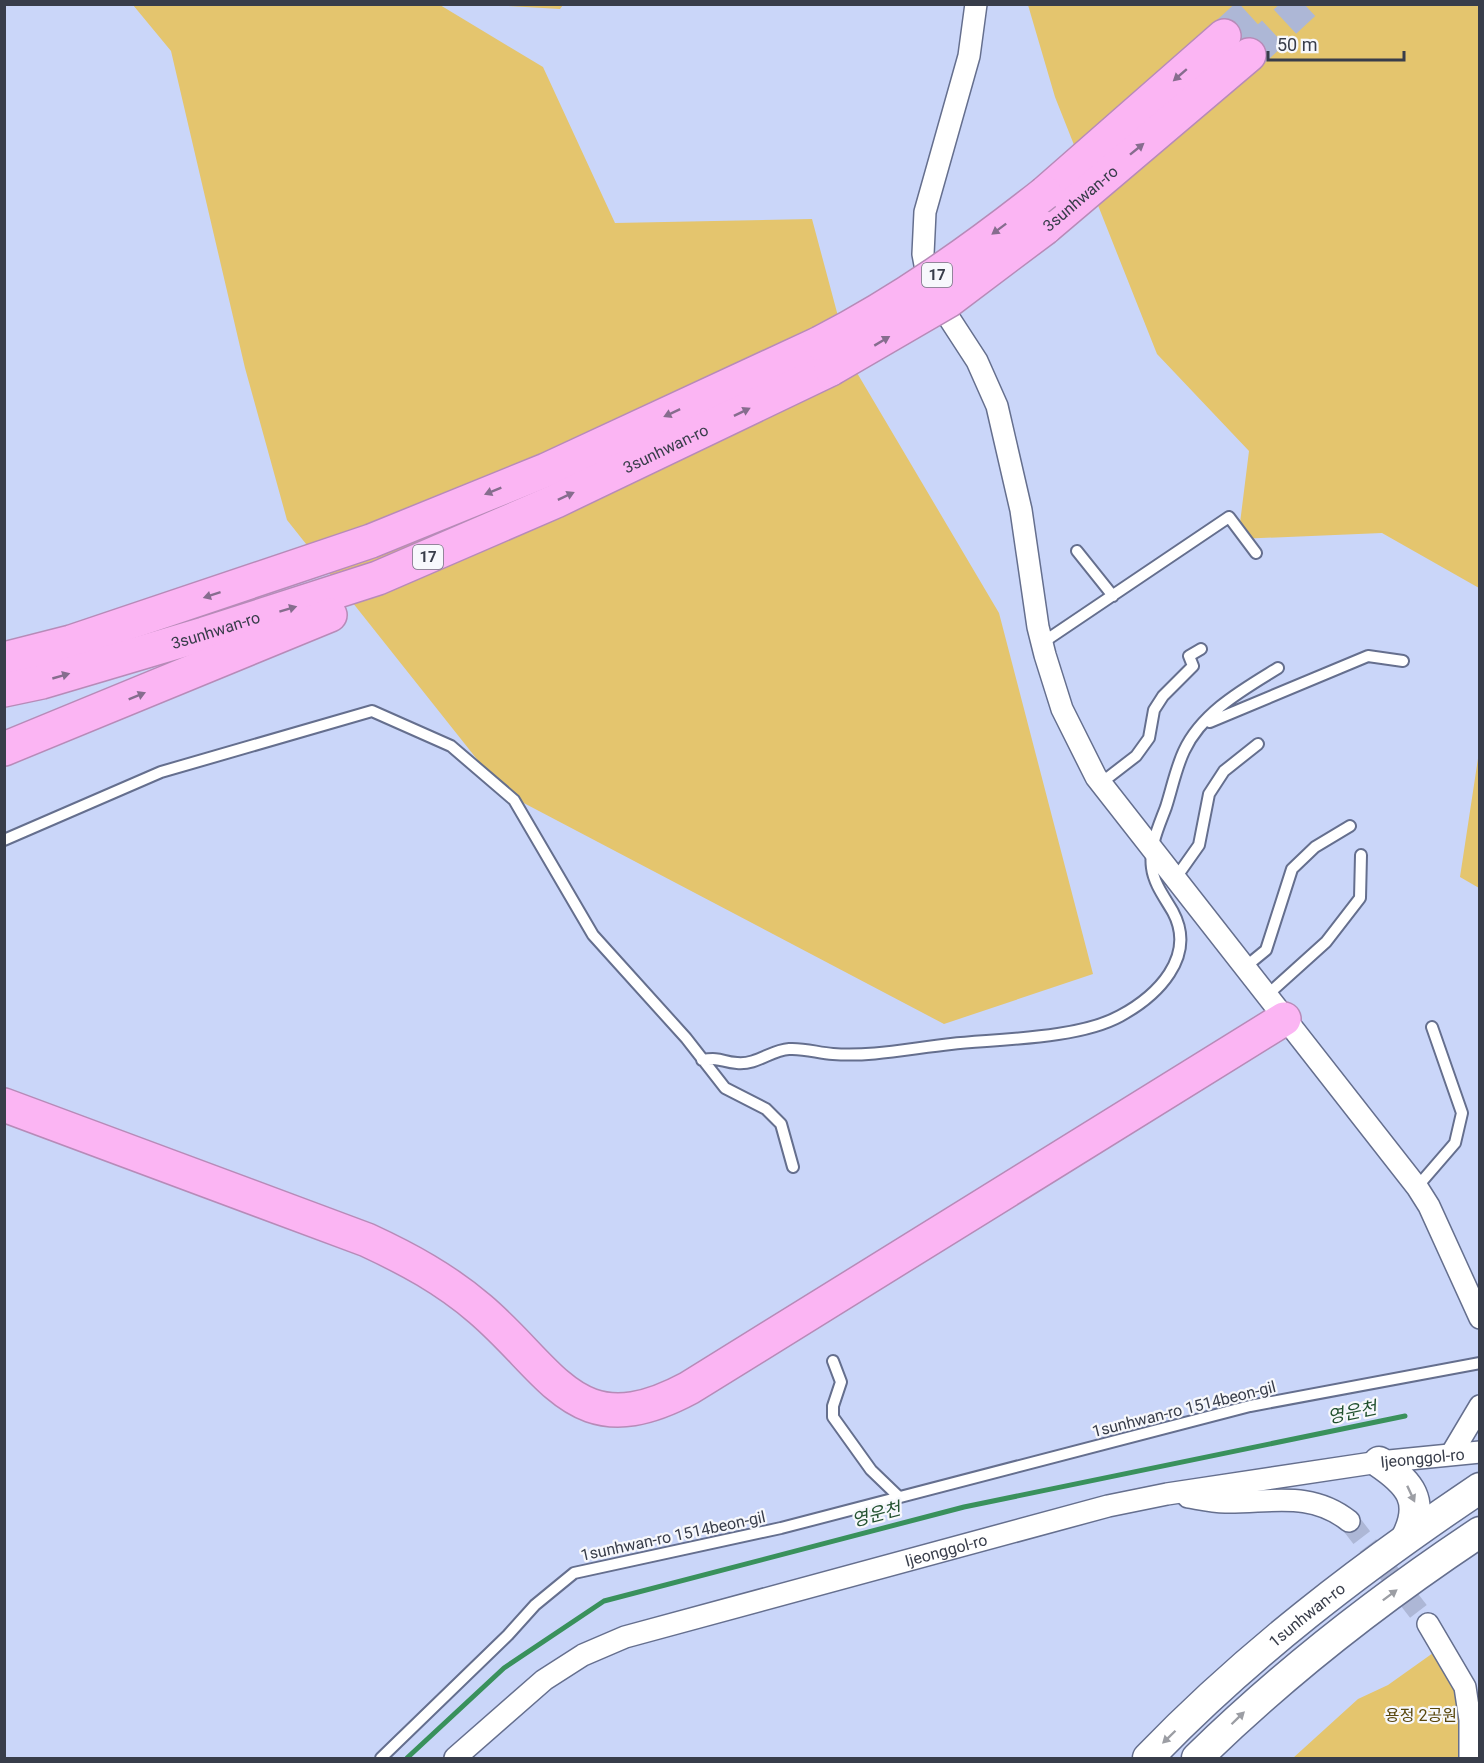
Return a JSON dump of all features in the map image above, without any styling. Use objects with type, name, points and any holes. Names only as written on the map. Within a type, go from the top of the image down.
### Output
[{"type":"highway","name":"3sunhwan-ro","points":[[4,659],[71,642],[390,533],[825,356],[948,300],[1045,228],[1237,46],[928,281],[863,321],[825,356],[533,511],[378,578],[308,603],[42,682],[4,690]]},
{"type":"highway","points":[[4,749],[347,608],[533,511]]},
{"type":"highway","points":[[4,1085],[417,1244],[454,1264],[495,1296],[583,1379],[605,1390],[630,1392],[669,1382],[740,1340],[1276,1009]]},
{"type":"highway","points":[[4,1105],[367,1240],[411,1260],[445,1281],[479,1308],[561,1390],[592,1406],[617,1412],[644,1409],[689,1389],[1276,1009]]},
{"type":"street","points":[[976,4],[969,56],[925,212],[923,254],[926,270],[938,301],[977,361],[997,406],[1021,510],[1042,643],[1062,709],[1085,759],[1101,783],[1417,1187],[1429,1206],[1479,1318]]},
{"type":"street","points":[[1452,1453],[1479,1406]]},
{"type":"street","name":"Ijeonggol-ro","points":[[455,1758],[544,1680],[583,1655],[625,1637],[1042,1524],[1167,1494],[1379,1462],[1479,1452]]},
{"type":"street","points":[[1379,1462],[1408,1487],[1415,1504],[1417,1518],[1407,1537]]},
{"type":"street","name":"1sunhwan-ro","points":[[1148,1758],[1233,1676],[1319,1604],[1407,1537],[1479,1488]]},
{"type":"street","points":[[1167,1494],[1223,1503],[1312,1501],[1334,1509],[1349,1521]]},
{"type":"street","name":"1sunhwan-ro","points":[[1197,1758],[1245,1711],[1310,1656],[1439,1559],[1479,1532]]},
{"type":"street","points":[[1428,1624],[1466,1688],[1470,1720],[1470,1758]]},
{"type":"lane","points":[[1042,643],[1229,517],[1256,553]]},
{"type":"lane","points":[[1077,551],[1113,596]]},
{"type":"lane","points":[[1101,783],[1136,756],[1149,738],[1154,710],[1158,703],[1193,666],[1189,656],[1201,649]]},
{"type":"lane","points":[[1202,726],[1368,656],[1403,661]]},
{"type":"lane","points":[[702,1060],[719,1058],[738,1063],[766,1059],[779,1050],[805,1048],[833,1054],[893,1051],[1056,1034],[1118,1017],[1161,985],[1175,966],[1181,948],[1174,914],[1160,891],[1152,869],[1151,848],[1185,750],[1202,726],[1232,697],[1278,668]]},
{"type":"lane","points":[[4,840],[161,772],[372,711],[451,746],[513,800],[593,935],[686,1038],[725,1088],[766,1109],[781,1124],[793,1167]]},
{"type":"lane","points":[[1175,879],[1199,845],[1209,794],[1224,771],[1258,744]]},
{"type":"lane","points":[[1244,968],[1266,950],[1292,869],[1315,847],[1350,826]]},
{"type":"lane","points":[[1276,1009],[1360,898],[1361,855]]},
{"type":"lane","points":[[1417,1187],[1455,1143],[1462,1113],[1432,1027]]},
{"type":"lane","points":[[833,1361],[841,1382],[833,1406],[833,1417],[871,1470],[898,1496]]},
{"type":"lane","name":"1sunhwan-ro 1514beon-gil","points":[[381,1758],[508,1635],[535,1605],[574,1573],[781,1528],[1250,1406],[1435,1369],[1479,1363]]},
{"type":"green space","points":[[133,5],[440,5],[543,67],[615,223],[812,219],[850,361],[999,613],[1093,974],[944,1024],[503,792],[287,520],[245,368],[171,51]]},
{"type":"green space","points":[[493,5],[563,5],[560,9]]},
{"type":"green space","points":[[1028,5],[1479,5],[1479,588],[1382,533],[1238,539],[1249,451],[1157,354],[1055,97]]},
{"type":"green space","points":[[1479,752],[1480,888],[1460,877]]},
{"type":"green space","name":"용정 2공원","points":[[1433,1653],[1463,1700],[1464,1758],[1293,1758],[1358,1699],[1388,1685]]},
{"type":"waterway","name":"영운천","points":[[407,1758],[504,1668],[604,1601],[964,1507],[1405,1416]]},
{"type":"tunnel","points":[[1224,36],[1259,4]]},
{"type":"tunnel","points":[[1249,55],[1304,4]]},
{"type":"tunnel","points":[[1349,1521],[1428,1624]]}]
